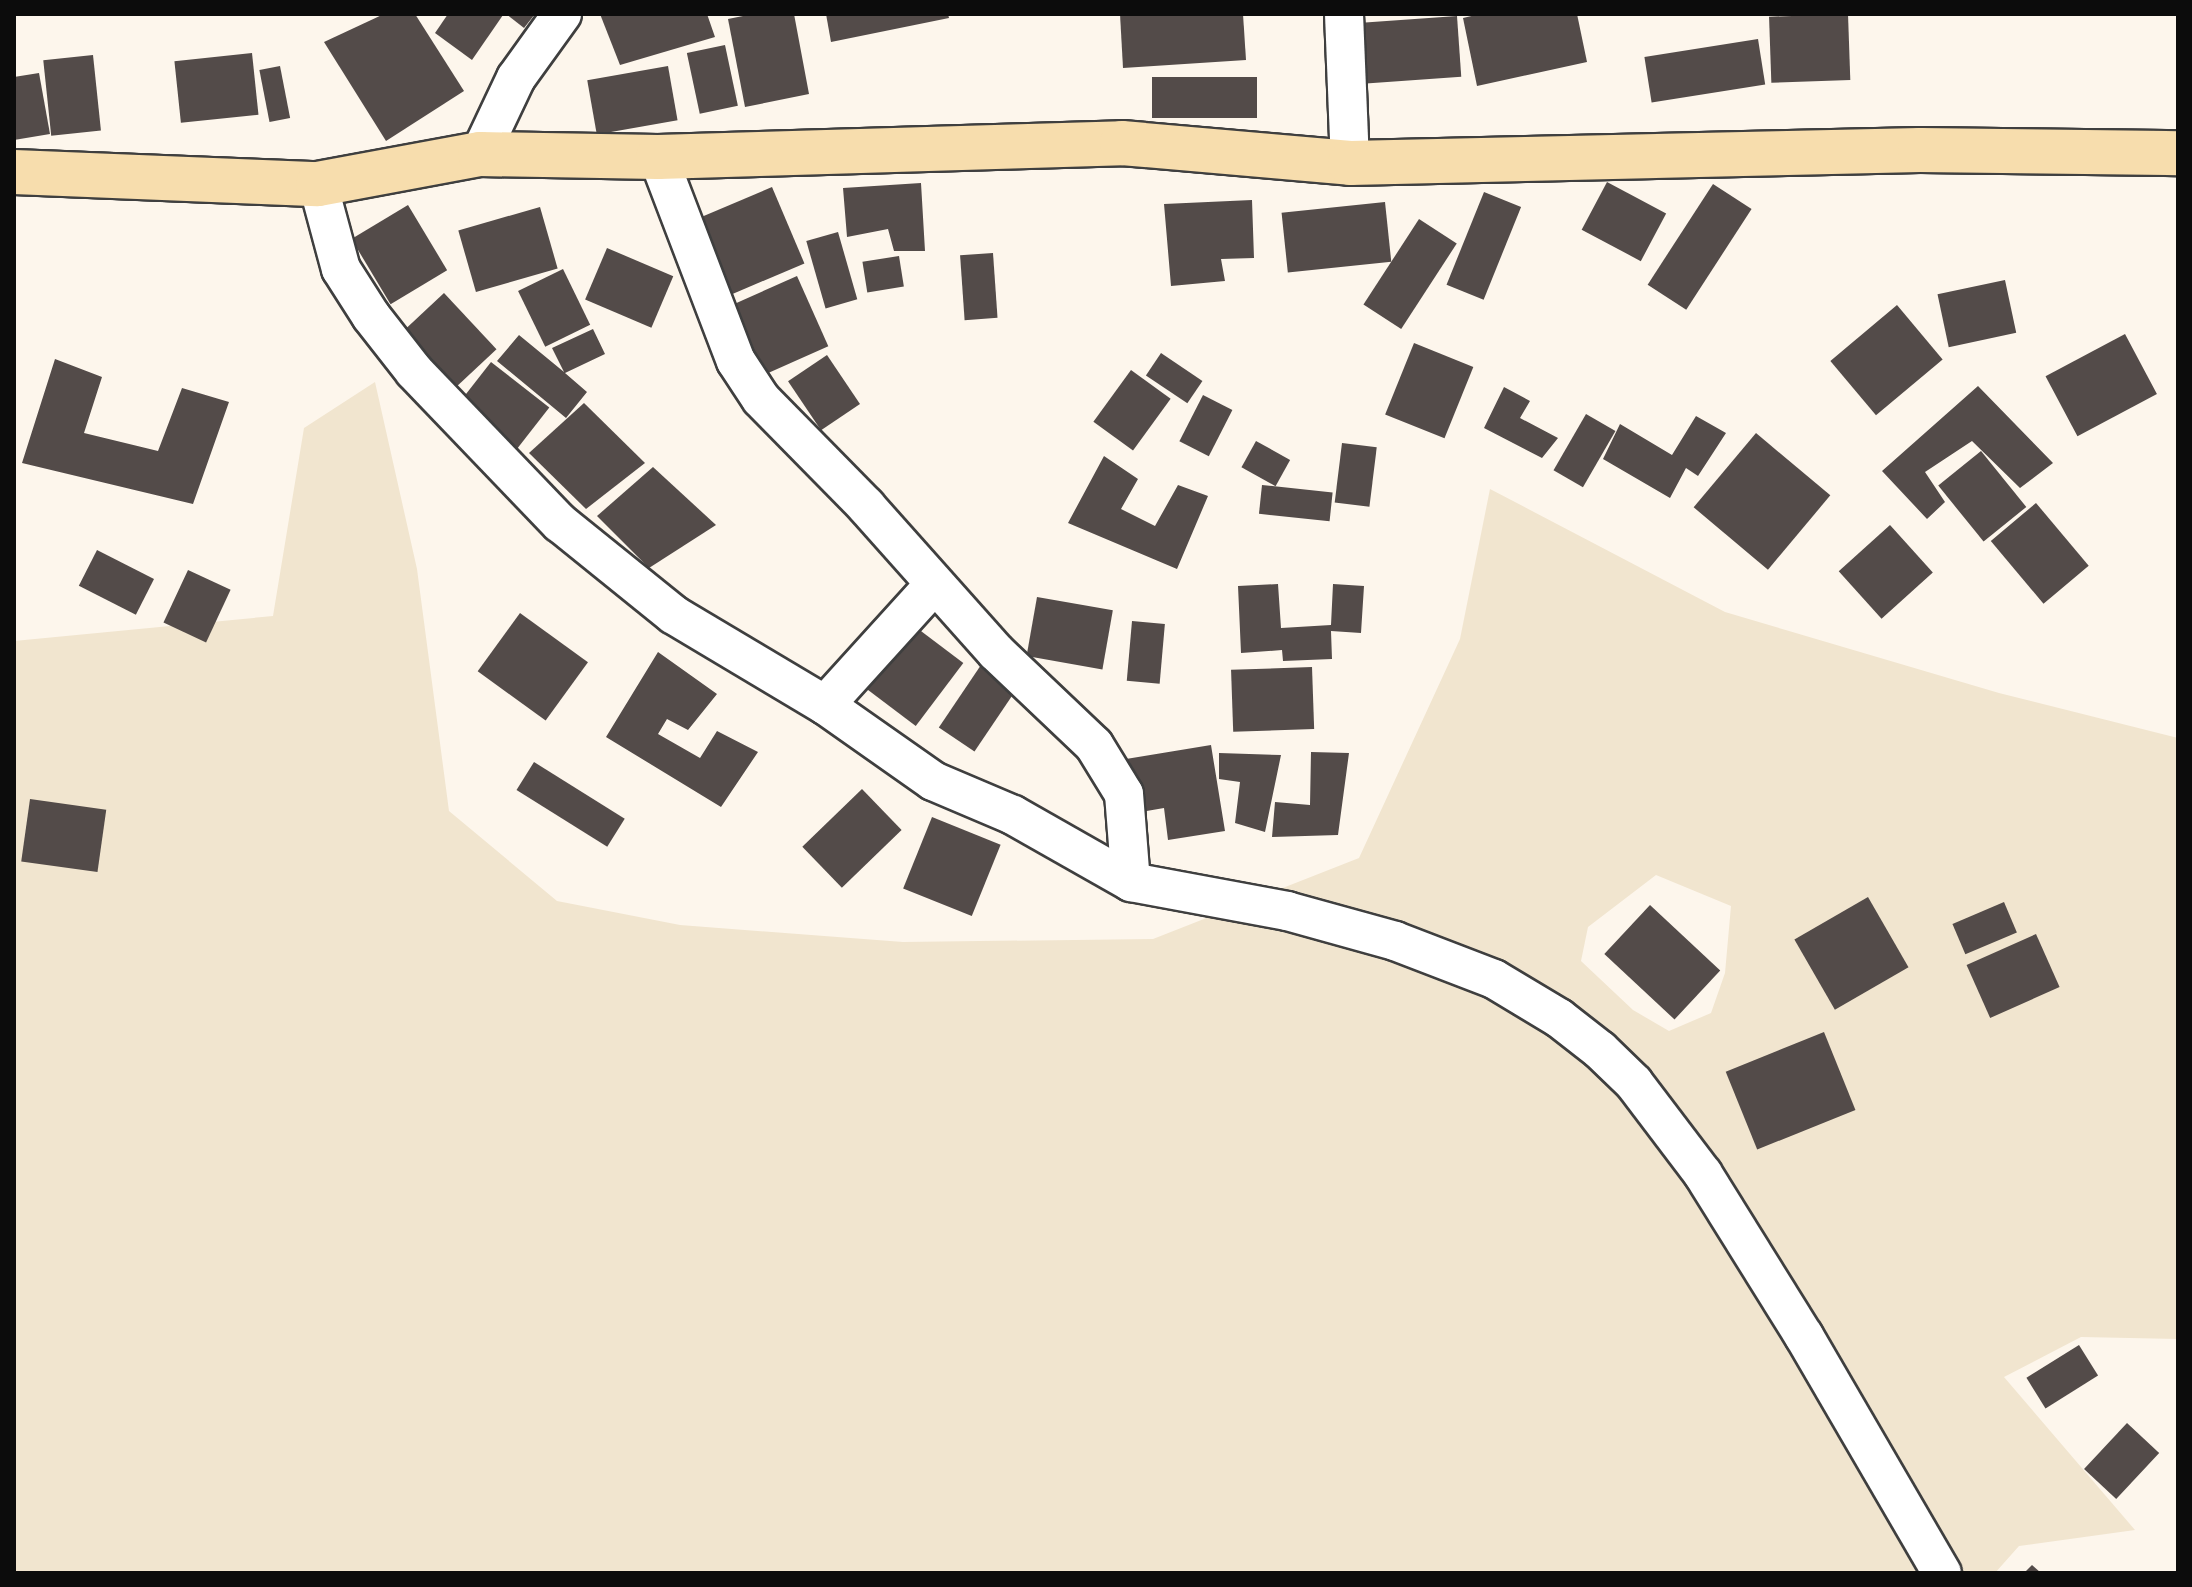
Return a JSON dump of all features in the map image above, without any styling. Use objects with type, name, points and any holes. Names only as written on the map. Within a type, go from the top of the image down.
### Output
[{"type":"street","points":[[480,154],[516,78],[562,14]]},
{"type":"street","points":[[1344,14],[1350,163]]},
{"type":"street","points":[[14,172],[318,184],[480,154],[658,157],[1122,143],[1350,163],[1920,150],[2178,153]]},
{"type":"street","points":[[658,157],[736,361],[761,399],[866,506],[996,652],[1094,745],[1124,794],[1131,882]]},
{"type":"street","points":[[318,184],[341,269],[371,316],[414,371],[560,523],[674,615],[825,705],[933,781],[1013,815],[1131,882],[1287,911],[1395,941],[1494,979],[1559,1018],[1600,1050],[1634,1083],[1703,1174],[1804,1336],[1942,1573]]},
{"type":"street","points":[[825,705],[934,585]]},
{"type":"shaded area","points":[[375,382],[417,569],[449,811],[557,901],[680,925],[903,942],[1153,939],[1359,858],[1460,639],[1490,489],[1725,612],[1999,693],[2178,738],[2178,1339],[2081,1337],[2004,1377],[2135,1530],[2019,1546],[1995,1573],[14,1573],[14,641],[273,616],[304,428]],"holes":[[[1656,875],[1731,906],[1725,973],[1711,1013],[1669,1031],[1633,1010],[1581,961],[1588,927]]]},
{"type":"building","points":[[384,14],[415,14],[464,91],[386,141],[324,42]]},
{"type":"building","points":[[448,14],[503,15],[472,60],[435,33]]},
{"type":"building","points":[[506,14],[535,14],[524,28]]},
{"type":"building","points":[[600,14],[707,14],[715,37],[620,65]]},
{"type":"building","points":[[753,14],[794,14],[809,94],[745,107],[728,19]]},
{"type":"building","points":[[826,14],[948,14],[949,18],[831,42]]},
{"type":"building","points":[[1120,14],[1243,14],[1246,60],[1123,68]]},
{"type":"building","points":[[1480,14],[1577,14],[1587,62],[1477,86],[1463,18]]},
{"type":"building","points":[[1848,14],[1850,80],[1771,83],[1769,17]]},
{"type":"building","points":[[1457,16],[1461,77],[1356,84],[1351,23]]},
{"type":"building","points":[[1758,39],[1765,84],[1652,102],[1644,57]]},
{"type":"building","points":[[725,45],[738,106],[700,114],[687,53]]},
{"type":"building","points":[[252,53],[258,115],[181,123],[174,61]]},
{"type":"building","points":[[93,55],[101,131],[51,136],[43,60]]},
{"type":"building","points":[[280,66],[290,118],[269,122],[259,70]]},
{"type":"building","points":[[668,66],[678,120],[597,134],[587,80]]},
{"type":"building","points":[[39,73],[50,134],[14,140],[14,77]]},
{"type":"building","points":[[1152,77],[1257,77],[1257,118],[1152,118]]},
{"type":"building","points":[[1607,182],[1666,213],[1641,261],[1582,230]]},
{"type":"building","points":[[921,183],[925,251],[894,251],[888,229],[847,237],[843,188]]},
{"type":"building","points":[[1713,184],[1752,209],[1686,310],[1648,285]]},
{"type":"building","points":[[772,187],[804,263],[724,297],[692,221]]},
{"type":"building","points":[[1484,192],[1521,207],[1484,300],[1447,285]]},
{"type":"building","points":[[1252,200],[1254,258],[1221,259],[1225,281],[1171,286],[1164,204]]},
{"type":"building","points":[[1385,202],[1391,262],[1288,273],[1282,213]]},
{"type":"building","points":[[408,205],[447,270],[391,304],[351,239]]},
{"type":"building","points":[[540,207],[558,269],[476,292],[458,230]]},
{"type":"building","points":[[1419,219],[1457,244],[1401,329],[1363,305]]},
{"type":"building","points":[[838,232],[857,299],[826,308],[806,241]]},
{"type":"building","points":[[607,248],[673,276],[651,328],[585,300]]},
{"type":"building","points":[[993,253],[998,318],[965,320],[960,255]]},
{"type":"building","points":[[899,256],[904,287],[867,292],[862,262]]},
{"type":"building","points":[[563,269],[590,325],[545,347],[518,291]]},
{"type":"building","points":[[797,276],[828,346],[762,376],[730,306]]},
{"type":"building","points":[[2005,280],[2016,333],[1949,347],[1938,294]]},
{"type":"building","points":[[444,293],[497,349],[450,393],[397,337]]},
{"type":"building","points":[[1897,305],[1943,359],[1876,415],[1830,361]]},
{"type":"building","points":[[593,329],[605,354],[565,373],[587,392],[566,418],[497,361],[519,335],[564,372],[552,348]]},
{"type":"building","points":[[2125,334],[2157,394],[2077,436],[2046,376]]},
{"type":"building","points":[[1414,343],[1473,367],[1444,438],[1385,414]]},
{"type":"building","points":[[1161,353],[1202,381],[1187,403],[1146,375]]},
{"type":"building","points":[[827,355],[860,404],[821,430],[788,381]]},
{"type":"building","points":[[55,359],[102,377],[84,433],[158,451],[182,388],[229,402],[193,504],[22,463]]},
{"type":"building","points":[[491,362],[549,408],[514,453],[455,408]]},
{"type":"building","points":[[1131,370],[1171,399],[1133,451],[1093,422]]},
{"type":"building","points":[[1978,386],[2053,463],[2020,488],[1972,441],[1925,472],[1945,502],[1927,519],[1882,471]]},
{"type":"building","points":[[1504,387],[1530,401],[1520,418],[1558,438],[1542,458],[1484,428]]},
{"type":"building","points":[[1203,395],[1232,410],[1209,456],[1179,441]]},
{"type":"building","points":[[584,403],[645,463],[586,509],[529,453]]},
{"type":"building","points":[[1586,414],[1615,431],[1583,487],[1554,470]]},
{"type":"building","points":[[1696,416],[1726,433],[1698,476],[1686,468],[1670,498],[1603,459],[1620,424],[1672,455]]},
{"type":"building","points":[[1756,433],[1830,495],[1768,570],[1694,507]]},
{"type":"building","points":[[1256,441],[1290,460],[1276,486],[1241,467]]},
{"type":"building","points":[[1342,443],[1377,447],[1369,507],[1335,503]]},
{"type":"building","points":[[1981,451],[2026,507],[1984,542],[1938,486]]},
{"type":"building","points":[[1104,456],[1138,479],[1121,509],[1155,526],[1178,485],[1208,496],[1177,569],[1068,523]]},
{"type":"building","points":[[653,467],[716,525],[649,568],[597,516]]},
{"type":"building","points":[[1262,485],[1333,492],[1330,521],[1259,514]]},
{"type":"building","points":[[2036,503],[2089,566],[2044,604],[1991,541]]},
{"type":"building","points":[[1890,525],[1933,573],[1882,619],[1839,571]]},
{"type":"building","points":[[97,550],[154,579],[136,615],[79,586]]},
{"type":"building","points":[[188,570],[231,590],[206,642],[163,623]]},
{"type":"building","points":[[1278,584],[1281,628],[1331,625],[1333,584],[1364,586],[1361,633],[1331,631],[1332,659],[1283,661],[1282,650],[1241,653],[1238,586]]},
{"type":"building","points":[[1037,597],[1113,610],[1102,669],[1027,656]]},
{"type":"building","points":[[520,613],[588,662],[546,721],[478,671]]},
{"type":"building","points":[[1132,621],[1165,624],[1160,684],[1127,681]]},
{"type":"building","points":[[909,622],[963,663],[916,726],[861,685]]},
{"type":"building","points":[[658,652],[717,694],[688,730],[667,719],[658,734],[700,758],[717,731],[758,752],[721,807],[606,737]]},
{"type":"building","points":[[983,662],[1019,686],[974,752],[939,727]]},
{"type":"building","points":[[1312,667],[1314,729],[1233,732],[1231,670]]},
{"type":"building","points":[[1211,745],[1225,831],[1168,840],[1164,808],[1135,813],[1126,759]]},
{"type":"building","points":[[1311,752],[1349,753],[1338,835],[1272,837],[1275,802],[1310,805]]},
{"type":"building","points":[[1219,753],[1281,755],[1265,832],[1235,823],[1240,782],[1219,779]]},
{"type":"building","points":[[534,762],[625,819],[607,847],[517,790]]},
{"type":"building","points":[[862,789],[902,830],[842,888],[802,847]]},
{"type":"building","points":[[30,799],[106,810],[97,872],[21,861]]},
{"type":"building","points":[[932,817],[1001,845],[972,916],[903,888]]},
{"type":"building","points":[[1868,897],[1908,967],[1835,1010],[1794,940]]},
{"type":"building","points":[[2004,902],[2017,932],[1965,954],[1952,924]]},
{"type":"building","points":[[1650,905],[1720,970],[1675,1019],[1604,954]]},
{"type":"building","points":[[2036,934],[2060,987],[1990,1018],[1967,965]]},
{"type":"building","points":[[1824,1032],[1855,1110],[1757,1150],[1726,1072]]},
{"type":"building","points":[[2079,1345],[2098,1376],[2045,1408],[2026,1378]]},
{"type":"building","points":[[2127,1423],[2159,1453],[2116,1499],[2084,1469]]},
{"type":"building","points":[[2032,1565],[2041,1573],[2024,1573]]}]
